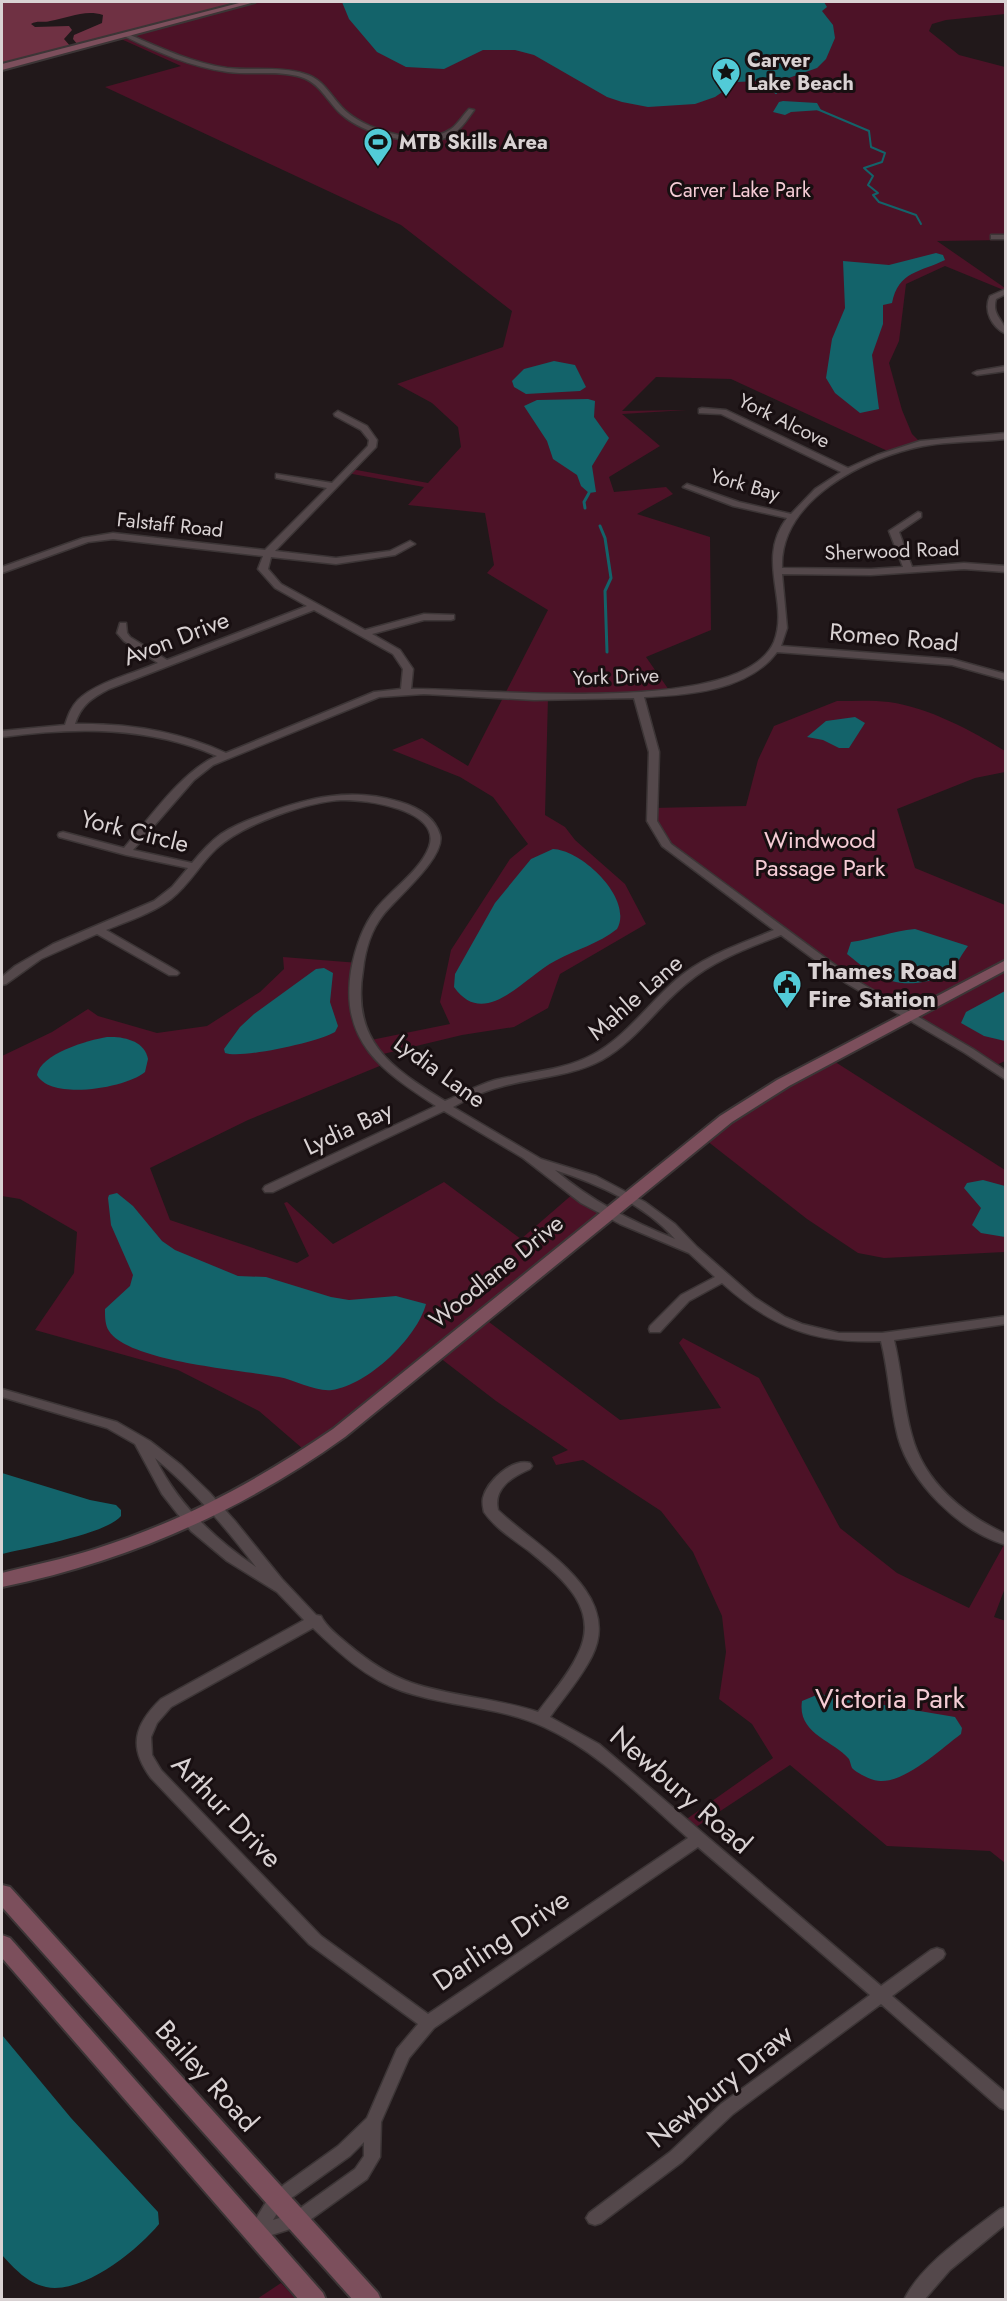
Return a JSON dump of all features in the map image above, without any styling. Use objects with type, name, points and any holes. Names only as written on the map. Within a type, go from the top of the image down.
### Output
[{"type":"street","points":[[2,67],[251,2]]},
{"type":"street","points":[[126,35],[206,65],[242,71],[289,73],[310,78],[325,88],[351,118],[393,136],[414,139],[444,135],[456,129],[471,110]]},
{"type":"street","points":[[994,237],[1005,237]]},
{"type":"street","points":[[1005,291],[993,298],[990,309],[997,324],[1005,332]]},
{"type":"street","points":[[977,373],[1005,368]]},
{"type":"street","name":"York Alcove","points":[[702,411],[723,412],[849,472]]},
{"type":"street","points":[[338,414],[364,428],[374,440],[368,452],[268,553],[263,569],[270,579],[392,648],[405,662],[408,669],[406,691]]},
{"type":"street","points":[[777,649],[784,627],[779,571],[781,539],[793,517],[819,490],[849,472],[918,444],[1005,436]]},
{"type":"street","points":[[279,476],[333,486]]},
{"type":"street","name":"York Bay","points":[[687,487],[736,504],[793,517]]},
{"type":"street","points":[[909,570],[894,531],[918,515]]},
{"type":"street","name":"Falstaff Road","points":[[2,570],[86,540],[113,536],[336,561],[392,553],[410,544]]},
{"type":"street","name":"Sherwood Road","points":[[779,571],[909,570],[964,566],[1005,569]]},
{"type":"street","name":"Avon Drive","points":[[69,728],[74,708],[82,700],[106,687],[316,606]]},
{"type":"street","points":[[366,633],[424,617],[451,617]]},
{"type":"street","points":[[123,625],[122,633],[127,639],[166,664]]},
{"type":"street","name":"Romeo Road","points":[[777,649],[952,662],[1005,677]]},
{"type":"street","name":"York Drive","points":[[126,852],[190,778],[204,767],[225,756],[365,698],[406,691],[532,697],[679,692],[720,684],[750,671],[777,649]]},
{"type":"street","points":[[638,695],[654,752],[651,814],[658,835],[670,848],[850,981],[969,1051],[1005,1077]]},
{"type":"street","points":[[2,734],[69,728],[169,735],[196,742],[225,756]]},
{"type":"street","name":"Lydia Lane","points":[[2,982],[33,958],[164,900],[180,886],[224,836],[315,799],[337,796],[365,797],[406,807],[426,819],[434,833],[434,849],[386,903],[368,932],[360,957],[354,1009],[360,1029],[373,1050],[444,1106],[537,1161],[574,1193],[609,1213],[693,1250]]},
{"type":"street","name":"York Circle","points":[[63,835],[196,867]]},
{"type":"street","points":[[98,930],[173,973]]},
{"type":"street","name":"Mahle Lane","points":[[444,1106],[491,1085],[556,1073],[595,1059],[617,1043],[694,972],[723,955],[782,931]]},
{"type":"street","name":"Woodlane Drive","points":[[2,1580],[103,1554],[215,1508],[279,1475],[339,1433],[711,1130],[752,1101],[1005,964]]},
{"type":"street","name":"Lydia Bay","points":[[269,1189],[444,1106]]},
{"type":"street","name":"Lydia Lane","points":[[537,1161],[581,1173],[629,1197],[670,1226],[693,1250],[759,1309],[798,1328],[849,1337],[886,1336],[1005,1320]]},
{"type":"street","points":[[655,1329],[685,1298],[724,1277]]},
{"type":"street","points":[[886,1336],[905,1435],[918,1467],[932,1486],[954,1508],[981,1528],[1005,1540]]},
{"type":"street","name":"Newbury Road","points":[[2,1393],[106,1423],[126,1432],[176,1468],[215,1508],[284,1591],[357,1659],[392,1681],[417,1691],[512,1710],[541,1719],[594,1748],[1005,2103]]},
{"type":"street","name":"Newbury Road","points":[[141,1443],[156,1477],[187,1519],[213,1545],[284,1591]]},
{"type":"street","points":[[525,1466],[508,1474],[497,1484],[489,1500],[490,1509],[497,1518],[579,1588],[587,1601],[592,1630],[585,1655],[541,1719]]},
{"type":"street","name":"Arthur Drive","points":[[316,1620],[163,1706],[143,1732],[144,1755],[156,1774],[328,1951],[428,2023]]},
{"type":"street","name":"Darling Drive","points":[[256,2232],[277,2199],[344,2151],[373,2122],[403,2055],[428,2023],[698,1839]]},
{"type":"street","name":"Bailey Road","points":[[2,1893],[369,2300]]},
{"type":"street","points":[[2,1944],[314,2300]]},
{"type":"street","name":"Newbury Draw","points":[[595,2218],[676,2157],[727,2109],[937,1954]]},
{"type":"street","name":"Darling Drive","points":[[256,2232],[297,2220],[368,2167],[373,2152],[373,2122]]},
{"type":"street","points":[[913,2300],[925,2283],[945,2264],[1005,2214]]},
{"type":"green space","name":"Carver Lake Park","points":[[258,2],[1005,2],[1005,14],[946,20],[932,24],[929,31],[959,55],[1005,67],[1005,240],[937,241],[1005,288],[1006,291],[945,266],[906,284],[899,341],[889,363],[902,410],[912,434],[922,444],[892,453],[731,379],[656,377],[622,411],[687,410],[622,414],[660,446],[609,477],[614,492],[666,487],[673,494],[637,514],[710,537],[711,630],[646,657],[671,693],[548,697],[545,815],[565,827],[575,840],[625,884],[646,924],[560,974],[548,1008],[514,1027],[462,1035],[379,1055],[387,1063],[248,1120],[150,1168],[170,1220],[297,1263],[309,1256],[284,1203],[287,1202],[333,1244],[444,1182],[521,1239],[574,1193],[609,1213],[481,1316],[620,1420],[721,1408],[679,1343],[683,1338],[759,1378],[840,1528],[897,1573],[969,1608],[1005,1543],[1005,1588],[994,1617],[1006,1621],[1005,1863],[990,1851],[887,1846],[790,1765],[690,1831],[681,1823],[773,1758],[752,1724],[719,1699],[726,1652],[722,1616],[693,1552],[661,1511],[583,1460],[556,1465],[552,1457],[568,1450],[496,1401],[435,1354],[310,1455],[259,1411],[178,1370],[35,1330],[74,1273],[77,1232],[20,1199],[2,1196],[2,1056],[52,1032],[88,1009],[98,1016],[157,1033],[207,1026],[260,992],[284,969],[283,957],[359,963],[354,1001],[366,1041],[450,1024],[440,1002],[451,950],[510,859],[528,844],[493,797],[460,777],[392,750],[422,738],[468,766],[548,610],[487,573],[494,565],[485,513],[408,505],[424,487],[347,473],[351,469],[428,483],[461,447],[458,427],[432,403],[397,384],[503,347],[512,311],[401,225],[105,87],[181,66],[121,39]]},
{"type":"green space","name":"Windwood Passage Park","points":[[837,701],[889,702],[920,709],[964,728],[1005,751],[1005,772],[975,778],[897,809],[915,868],[1005,905],[1005,1061],[992,1067],[846,979],[670,848],[651,808],[746,806],[758,760],[774,726]]},
{"type":"green space","points":[[829,1058],[1005,1170],[1005,1252],[884,1258],[858,1253],[807,1219],[702,1137]]},
{"type":"green space","points":[[281,2283],[296,2299],[257,2299]]},
{"type":"shaded area","points":[[2,2],[244,2],[78,45],[73,39],[74,35],[102,23],[103,15],[83,13],[47,22],[35,22],[31,24],[35,27],[69,26],[72,30],[64,39],[71,47],[2,65]]},
{"type":"water","points":[[342,2],[824,2],[827,7],[822,11],[833,25],[835,38],[826,59],[817,68],[783,80],[737,82],[715,97],[695,104],[648,107],[607,97],[534,55],[515,50],[483,50],[444,69],[406,67],[377,52],[349,19]]},
{"type":"water","points":[[779,102],[817,103],[821,110],[791,112],[785,115],[773,112]]},
{"type":"water","points":[[936,253],[943,255],[945,260],[905,278],[899,284],[892,303],[883,305],[883,324],[872,355],[879,409],[860,413],[835,393],[826,378],[832,339],[845,308],[843,261],[889,265]]},
{"type":"water","points":[[554,361],[575,365],[586,387],[580,391],[526,394],[514,387],[512,381],[524,369]]},
{"type":"water","points":[[588,399],[595,401],[594,417],[609,438],[592,466],[596,492],[589,493],[581,486],[577,475],[553,459],[547,441],[524,406],[537,400]]},
{"type":"water","points":[[855,717],[865,723],[849,748],[839,748],[823,740],[807,737],[826,721]]},
{"type":"water","points":[[553,849],[565,851],[578,858],[602,878],[618,904],[620,917],[617,929],[595,943],[543,968],[505,996],[492,1002],[479,1004],[466,999],[454,987],[455,974],[495,903],[531,859]]},
{"type":"water","points":[[915,929],[968,946],[947,975],[915,983],[894,982],[874,974],[847,954],[851,942]]},
{"type":"water","points":[[324,968],[333,973],[330,1002],[338,1026],[335,1032],[280,1048],[247,1054],[225,1053],[224,1049],[240,1027],[254,1014],[316,969]]},
{"type":"water","points":[[1005,991],[1005,1041],[984,1036],[961,1023],[966,1012]]},
{"type":"water","points":[[107,1037],[127,1039],[143,1048],[148,1059],[145,1072],[122,1083],[106,1087],[72,1090],[57,1088],[45,1083],[37,1075],[40,1067],[66,1049]]},
{"type":"water","points":[[983,1180],[1005,1186],[1005,1237],[981,1233],[972,1225],[981,1208],[964,1188],[967,1183]]},
{"type":"water","points":[[117,1193],[133,1206],[162,1241],[175,1250],[238,1276],[266,1277],[331,1297],[349,1300],[396,1296],[426,1304],[413,1331],[389,1358],[361,1379],[332,1390],[319,1389],[279,1377],[188,1363],[139,1350],[121,1342],[109,1331],[106,1321],[105,1309],[130,1286],[133,1275],[111,1225],[108,1198],[109,1195]]},
{"type":"water","points":[[2,1473],[90,1500],[116,1505],[121,1510],[121,1516],[100,1529],[2,1554]]},
{"type":"water","points":[[819,1694],[955,1717],[962,1728],[961,1734],[902,1776],[892,1780],[875,1780],[852,1768],[849,1759],[842,1752],[810,1729],[802,1712],[802,1701]]},
{"type":"water","points":[[2,2035],[71,2118],[158,2212],[159,2224],[138,2246],[108,2268],[76,2284],[60,2288],[39,2285],[21,2274],[2,2255]]},
{"type":"waterway","points":[[766,83],[776,93]]},
{"type":"waterway","points":[[817,109],[869,131],[871,147],[885,153],[882,162],[864,168],[873,176],[868,185],[878,193],[873,195],[879,202],[916,215],[921,224]]},
{"type":"waterway","points":[[585,508],[584,502],[589,493]]},
{"type":"waterway","points":[[600,526],[605,538],[611,578],[605,591],[607,652]]},
{"type":"place","name":"Carver Lake Beach","points":[[726,98]]},
{"type":"place","name":"MTB Skills Area","points":[[378,168]]},
{"type":"place","name":"Thames Road Fire Station","points":[[787,1010]]},
{"type":"park label","name":"Victoria Park","points":[[890,1698]]}]
